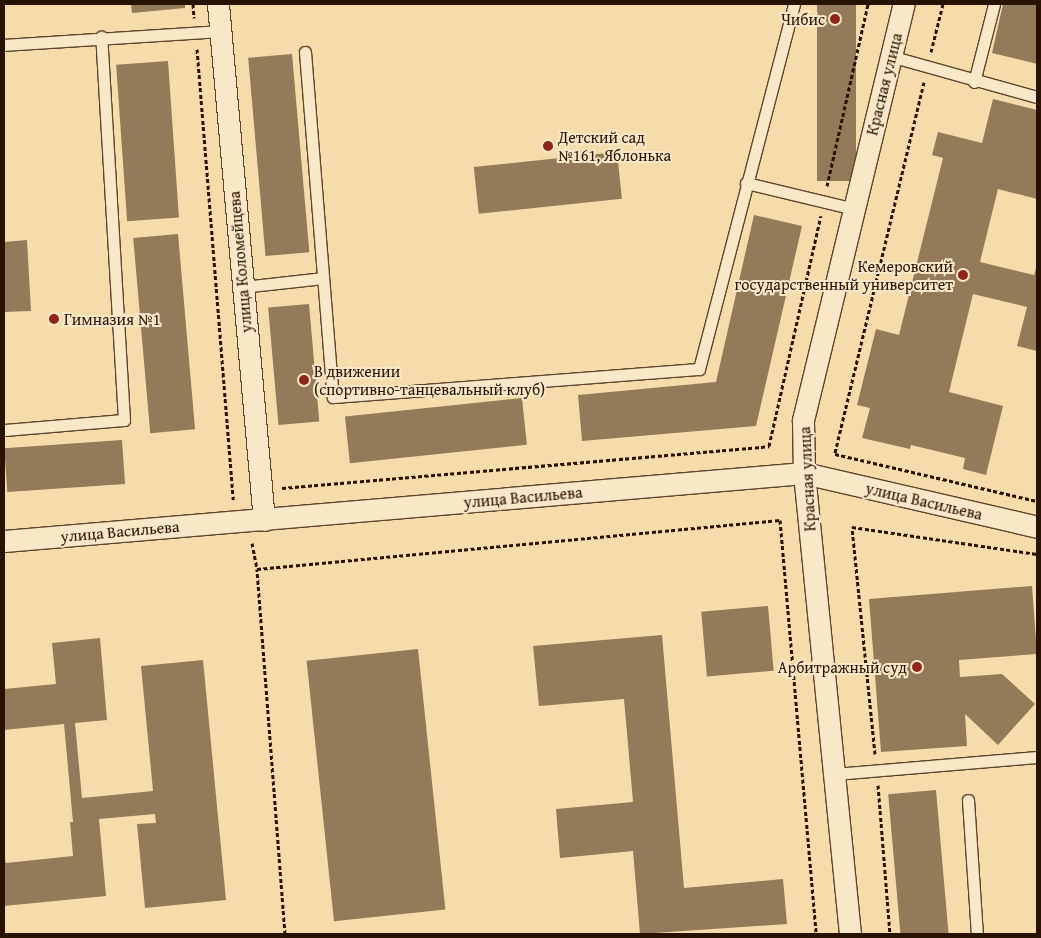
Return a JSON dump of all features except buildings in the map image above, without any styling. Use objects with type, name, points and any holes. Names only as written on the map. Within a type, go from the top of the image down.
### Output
[{"type":"street","name":"улица Коломейцева","points":[[218,4],[264,520]]},
{"type":"street","name":"Красная улица","points":[[850,934],[804,473],[803,420],[904,4]]},
{"type":"street","name":"улица Васильева","points":[[4,541],[804,473],[1037,527]]},
{"type":"lane","points":[[306,52],[333,397],[698,370],[794,4]]},
{"type":"lane","points":[[974,82],[994,4]]},
{"type":"lane","points":[[4,44],[220,31]]},
{"type":"lane","points":[[4,430],[124,420],[101,37]]},
{"type":"lane","points":[[890,56],[928,66],[974,82],[1037,97]]},
{"type":"lane","points":[[746,183],[854,209]]},
{"type":"lane","points":[[242,287],[323,278]]},
{"type":"lane","points":[[834,774],[1037,757]]},
{"type":"lane","points":[[968,800],[976,934]]},
{"type":"path","points":[[193,4],[235,500],[228,500]]},
{"type":"path","points":[[275,488],[769,446],[868,4]]},
{"type":"path","points":[[943,4],[834,454],[1037,501]]},
{"type":"path","points":[[285,934],[257,569],[780,520],[816,934]]},
{"type":"path","points":[[890,934],[877,771],[852,527],[1037,554]]},
{"type":"place","name":"Чибис","points":[[835,19]]},
{"type":"place","name":"Детский сад №161, Яблонька","points":[[548,146]]},
{"type":"place","name":"Кемеровский государственный университет","points":[[963,275]]},
{"type":"place","name":"Гимназия №1","points":[[54,319]]},
{"type":"place","name":"В движении (спортивно-танцевальный клуб)","points":[[304,380]]},
{"type":"place","name":"Арбитражный суд","points":[[917,667]]}]
